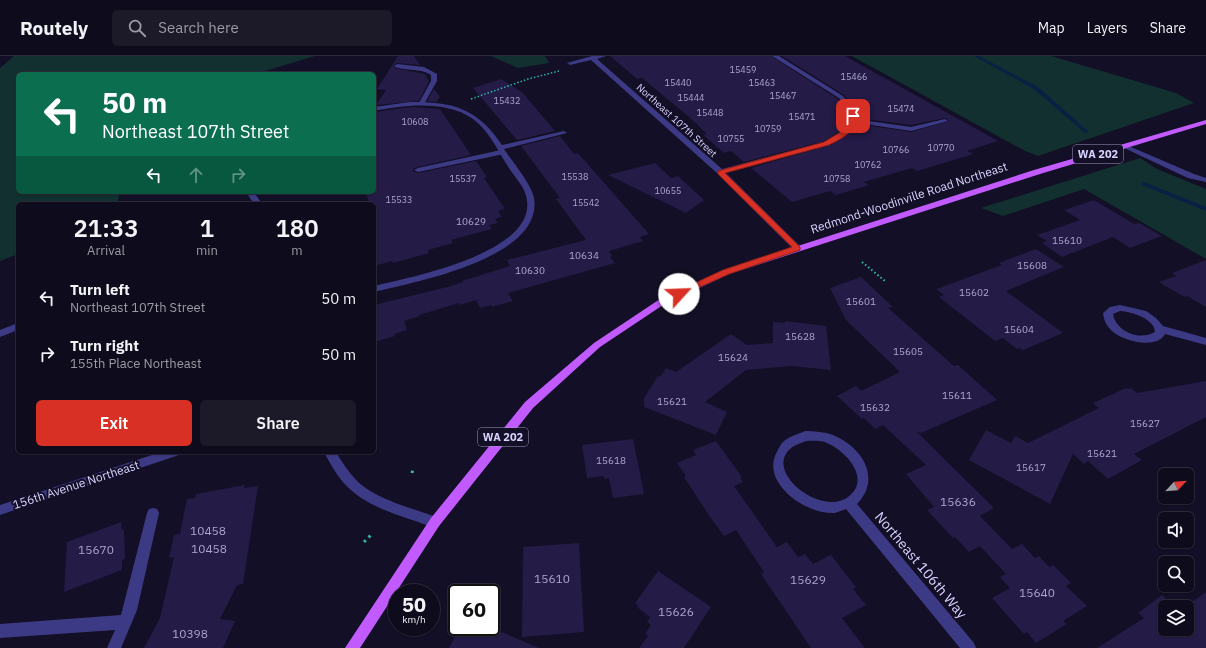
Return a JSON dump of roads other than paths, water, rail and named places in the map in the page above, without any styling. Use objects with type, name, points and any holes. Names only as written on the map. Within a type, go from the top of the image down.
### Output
[{"type":"main road","name":"Redmond-Woodinville Road Northeast","points":[[352,648],[435,522],[529,405],[597,345],[660,303],[726,272],[797,248],[1124,146],[1206,122]]},
{"type":"street","points":[[570,63],[603,56]]},
{"type":"street","points":[[776,56],[841,97],[847,105],[854,121]]},
{"type":"street","name":"Northeast 107th Street","points":[[592,58],[721,172],[797,248]]},
{"type":"street","points":[[397,66],[402,68],[426,68],[434,74],[434,81],[424,103]]},
{"type":"street","points":[[376,109],[392,105],[424,103],[449,107],[471,115],[486,129],[529,193],[531,207],[524,226],[518,234],[484,256],[456,267],[376,289]]},
{"type":"street","points":[[721,172],[827,144],[846,132],[854,121]]},
{"type":"street","points":[[854,121],[911,129],[919,129],[945,121]]},
{"type":"street","points":[[418,170],[564,133]]},
{"type":"street","points":[[1124,146],[1191,176],[1206,180]]},
{"type":"street","points":[[1160,329],[1160,334],[1155,338],[1138,339],[1118,330],[1111,324],[1108,318],[1108,313],[1113,309],[1120,308],[1135,310],[1149,317],[1160,329],[1193,337],[1206,342]]},
{"type":"street","points":[[0,334],[16,327]]},
{"type":"street","points":[[805,436],[818,436],[831,440],[853,454],[860,465],[864,476],[863,487],[858,496],[849,503],[837,506],[823,506],[809,503],[796,496],[786,486],[780,475],[778,464],[779,454],[785,445],[794,439],[805,436]]},
{"type":"street","name":"156th Avenue Northeast","points":[[0,510],[169,454]]},
{"type":"street","points":[[331,454],[357,489],[391,505],[435,522]]},
{"type":"street","name":"Northeast 106th Way","points":[[849,503],[969,648]]},
{"type":"street","points":[[114,648],[130,610],[153,513]]},
{"type":"street","points":[[0,631],[125,622]]},
{"type":"waterway","points":[[976,56],[1036,88],[1087,132]]},
{"type":"waterway","points":[[1144,184],[1206,209]]}]
